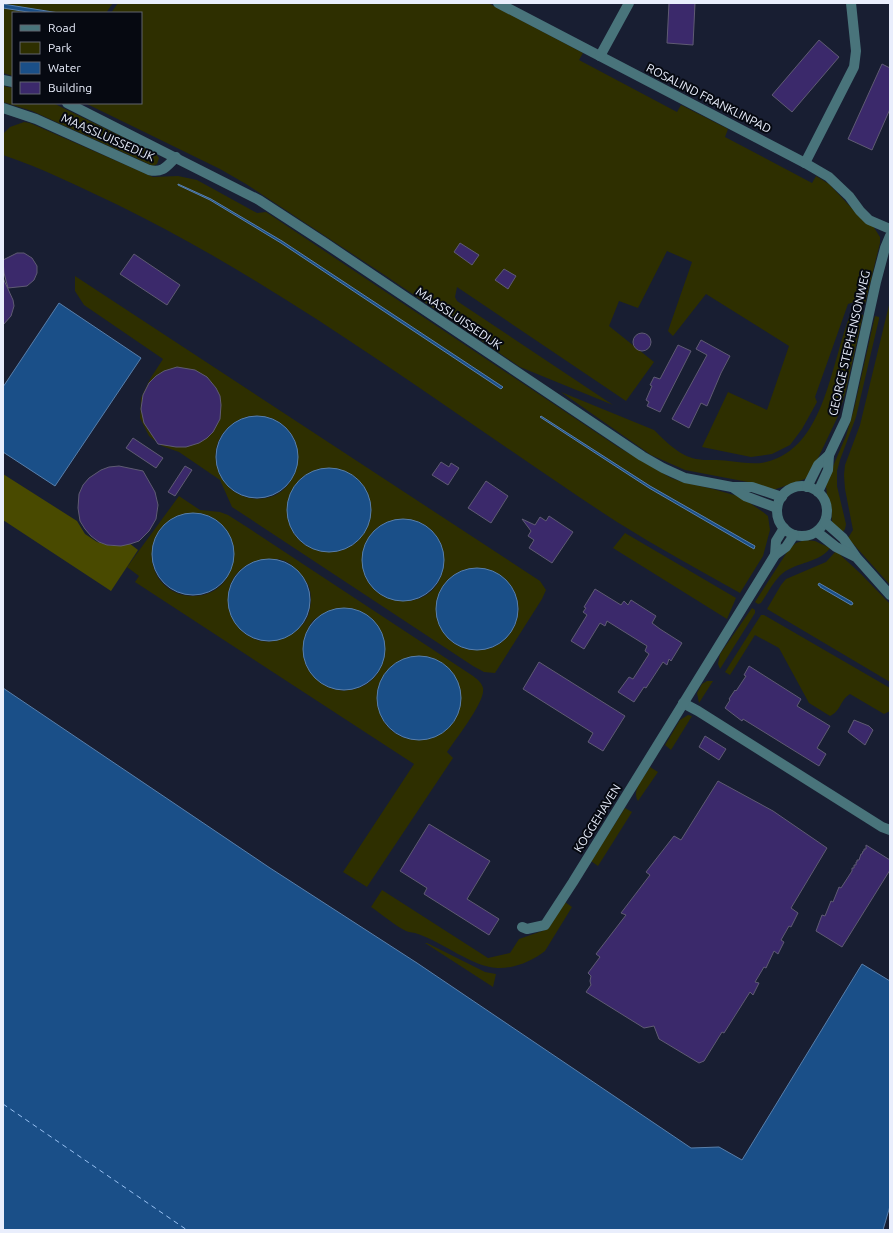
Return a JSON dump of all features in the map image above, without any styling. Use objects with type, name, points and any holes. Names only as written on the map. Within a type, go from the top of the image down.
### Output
[{"type":"street","name":"ROSALIND FRANKLINPAD","points":[[498,3],[805,163],[829,177],[849,196],[869,220],[890,229]]},
{"type":"street","points":[[600,56],[629,3]]},
{"type":"street","points":[[805,163],[852,72],[856,51],[851,3]]},
{"type":"street","name":"MAASSLUISSEDIJK","points":[[69,104],[266,204],[636,452],[663,468],[685,478],[732,487],[752,487],[782,497]]},
{"type":"street","name":"MAASSLUISSEDIJK","points":[[3,108],[36,120],[149,170],[158,172],[165,169],[176,157]]},
{"type":"street","name":"GEORGE STEPHENSONWEG","points":[[818,492],[828,470],[829,455],[846,419],[876,282],[885,248],[890,236]]},
{"type":"street","name":"GEORGE STEPHENSONWEG","points":[[807,487],[818,465],[829,455]]},
{"type":"street","points":[[801,486],[818,492],[824,499],[827,508],[825,522],[817,532],[808,536],[794,535],[784,528],[778,517],[778,508],[782,497],[790,489],[801,486]]},
{"type":"street","name":"MAASSLUISSEDIJK","points":[[732,487],[746,496],[778,508]]},
{"type":"street","points":[[825,522],[843,538],[857,558],[890,595]]},
{"type":"street","name":"KOGGEHAVEN","points":[[522,927],[527,929],[545,925],[774,555],[776,541],[784,528]]},
{"type":"street","points":[[817,532],[836,547],[857,558]]},
{"type":"street","name":"KOGGEHAVEN","points":[[774,555],[786,547],[794,535]]},
{"type":"street","points":[[683,704],[698,711],[882,827],[890,830]]},
{"type":"green space","points":[[113,3],[107,12],[53,12],[3,4]]},
{"type":"green space","points":[[118,3],[488,3],[583,53],[579,60],[677,112],[681,105],[728,129],[725,137],[812,183],[816,176],[829,184],[860,217],[873,226],[880,237],[880,243],[865,304],[854,302],[848,304],[815,397],[817,402],[802,429],[790,445],[772,454],[751,457],[702,447],[728,392],[767,410],[789,346],[706,294],[673,336],[668,331],[692,262],[667,251],[638,308],[619,301],[609,326],[654,362],[626,401],[457,287],[455,297],[457,301],[613,405],[520,367],[386,276],[246,184],[220,169],[87,104],[142,104],[142,12],[112,12]]},
{"type":"green space","points":[[3,8],[28,12],[12,12],[12,76],[3,73]]},
{"type":"green space","points":[[3,86],[12,88],[12,104],[55,104],[155,153],[159,158],[157,164],[153,166],[32,111],[3,102]]},
{"type":"green space","points":[[24,122],[30,123],[153,177],[178,176],[197,180],[257,213],[266,212],[618,447],[671,478],[741,497],[768,516],[770,530],[763,556],[740,593],[617,522],[322,322],[222,261],[118,205],[47,172],[3,155],[3,134],[10,127]]},
{"type":"green space","points":[[75,276],[540,581],[546,590],[542,599],[495,673],[484,672],[473,666],[232,507],[220,480],[179,452],[162,446],[149,436],[140,418],[141,398],[150,379],[163,359],[84,305],[75,291]],"holes":[[[250,416],[271,418],[286,428],[295,442],[297,459],[294,475],[285,489],[270,497],[250,498],[238,494],[225,483],[218,470],[216,450],[219,440],[231,425]],[[329,469],[349,474],[362,485],[369,500],[370,515],[365,530],[356,543],[341,550],[322,551],[313,549],[298,539],[289,524],[287,507],[292,490],[303,477],[318,471]],[[400,519],[419,522],[432,531],[441,544],[444,559],[442,574],[435,588],[422,597],[405,601],[390,599],[377,592],[370,585],[366,577],[362,560],[367,542],[378,528],[388,522]],[[481,568],[490,571],[510,585],[516,597],[518,609],[516,621],[511,633],[502,642],[490,648],[476,650],[462,647],[451,640],[443,631],[438,619],[437,606],[439,594],[446,582],[463,570]]]},
{"type":"green space","points":[[890,301],[890,585],[848,538],[853,530],[845,489],[844,475],[845,465],[860,425]]},
{"type":"green space","points":[[851,313],[863,315],[845,394],[838,416],[811,473],[805,479],[773,490],[753,483],[685,470],[651,455],[561,392],[654,430],[673,448],[684,455],[700,460],[725,460],[748,463],[766,462],[786,454],[802,439],[814,421],[824,400]]},
{"type":"green space","points":[[875,316],[879,317],[879,319],[856,417],[837,471],[837,486],[846,524],[842,533],[832,522],[831,505],[827,495],[826,486],[846,436],[854,409]]},
{"type":"green space","points":[[179,496],[200,510],[220,512],[228,515],[478,680],[483,688],[483,694],[475,711],[447,752],[453,758],[367,887],[343,872],[414,764],[135,582],[139,576],[127,567]],"holes":[[[190,513],[209,517],[223,526],[231,540],[233,555],[230,571],[222,584],[209,593],[191,596],[177,593],[166,587],[158,577],[153,566],[152,554],[154,541],[160,530],[170,520]],[[265,559],[283,560],[292,566],[306,582],[310,591],[311,604],[308,616],[301,626],[286,636],[268,642],[252,638],[240,628],[231,613],[228,597],[232,581],[244,567]],[[347,608],[364,614],[376,624],[383,637],[385,650],[382,664],[375,676],[364,685],[349,690],[336,690],[328,687],[311,673],[303,655],[303,642],[310,625],[314,620]],[[413,657],[422,657],[437,661],[452,673],[459,689],[459,708],[451,725],[442,733],[422,740],[404,738],[391,730],[382,718],[378,703],[379,688],[385,675],[396,664]]]},
{"type":"green space","points":[[625,533],[736,598],[727,619],[613,548]]},
{"type":"green space","points":[[805,540],[815,541],[830,548],[820,557],[789,569],[783,573],[774,583],[761,603],[758,604],[755,602],[789,549],[796,543]]},
{"type":"green space","points":[[836,551],[890,604],[890,682],[767,609],[786,579],[826,562]]},
{"type":"green space","points":[[752,608],[755,610],[755,613],[720,669],[718,664],[720,654]]},
{"type":"green space","points":[[761,615],[764,615],[890,688],[890,711],[884,714],[850,694],[844,699],[834,714],[830,716],[809,703],[779,648],[755,635],[730,675],[725,672]]},
{"type":"green space","points":[[707,681],[713,681],[699,703],[697,693],[702,684]]},
{"type":"green space","points":[[688,715],[692,716],[671,750],[665,745],[680,720]]},
{"type":"green space","points":[[650,767],[658,772],[638,801],[636,797],[637,788]]},
{"type":"green space","points":[[625,808],[632,812],[598,866],[591,861]]},
{"type":"green space","points":[[382,890],[488,958],[510,953],[519,939],[548,929],[565,902],[572,907],[545,951],[522,964],[497,968],[488,967],[468,959],[427,938],[416,933],[408,932],[398,926],[371,907]]},
{"type":"green space","points":[[425,943],[485,972],[496,974],[493,987]]},
{"type":"shaded area","points":[[3,474],[77,521],[85,534],[97,542],[111,546],[129,543],[138,550],[111,591],[3,520]]},
{"type":"water","points":[[3,4],[53,12],[28,12],[3,8]]},
{"type":"water","points":[[178,184],[211,199],[282,241],[503,387],[501,389],[281,243],[210,200]]},
{"type":"water","points":[[59,303],[141,358],[55,486],[3,452],[3,387]]},
{"type":"water","points":[[257,416],[273,419],[286,428],[295,441],[298,457],[295,473],[286,486],[273,495],[257,498],[241,495],[228,486],[219,473],[216,457],[219,441],[228,428],[241,419]]},
{"type":"water","points":[[541,416],[650,486],[755,546],[754,549],[649,488],[540,417]]},
{"type":"water","points":[[329,468],[345,471],[352,475],[364,487],[368,494],[371,510],[368,526],[364,533],[352,545],[345,549],[329,552],[313,549],[306,545],[294,533],[290,526],[287,510],[290,494],[294,487],[306,475],[313,471]]},
{"type":"water","points":[[185,513],[201,513],[216,520],[227,531],[234,546],[234,562],[231,570],[222,583],[209,592],[201,595],[185,595],[170,588],[159,577],[152,562],[152,546],[159,531],[170,520]]},
{"type":"water","points":[[395,519],[411,519],[426,526],[437,537],[444,552],[444,568],[441,576],[432,589],[419,598],[411,601],[395,601],[380,594],[369,583],[362,568],[362,552],[369,537],[380,526]]},
{"type":"water","points":[[261,559],[277,559],[292,566],[303,577],[310,592],[310,608],[307,616],[298,629],[285,638],[277,641],[261,641],[246,634],[235,623],[228,608],[228,592],[235,577],[246,566]]},
{"type":"water","points":[[477,568],[493,571],[506,580],[515,593],[518,609],[515,625],[506,638],[493,647],[477,650],[461,647],[448,638],[439,625],[436,609],[439,593],[448,580],[461,571]]},
{"type":"water","points":[[819,583],[853,604],[851,605],[820,587],[818,585]]},
{"type":"water","points":[[336,608],[352,608],[367,615],[378,626],[385,641],[385,657],[382,665],[373,678],[360,687],[352,690],[336,690],[321,683],[310,672],[303,657],[303,641],[310,626],[321,615]]},
{"type":"water","points":[[419,656],[427,657],[442,663],[454,675],[460,690],[460,706],[454,721],[442,733],[427,739],[419,740],[411,739],[396,733],[384,721],[378,706],[377,698],[378,690],[384,675],[396,663],[411,657]]},
{"type":"water","points":[[3,688],[270,868],[417,963],[691,1148],[719,1147],[742,1160],[862,964],[890,981],[890,1206],[883,1230],[3,1230]]},
{"type":"building","points":[[669,3],[695,3],[693,45],[667,43]]},
{"type":"building","points":[[819,40],[839,57],[792,112],[772,95]]},
{"type":"building","points":[[882,64],[890,68],[890,109],[872,150],[848,139]]},
{"type":"building","points":[[460,243],[479,255],[472,265],[454,252]]},
{"type":"building","points":[[17,253],[24,253],[32,258],[37,266],[37,273],[34,280],[27,286],[8,288],[4,273],[3,260]]},
{"type":"building","points":[[134,254],[180,285],[167,305],[120,274]]},
{"type":"building","points":[[504,269],[516,276],[508,289],[495,280]]},
{"type":"building","points":[[3,278],[13,300],[14,306],[11,316],[3,325]]},
{"type":"building","points":[[638,333],[646,333],[651,338],[649,349],[646,351],[638,351],[633,346],[633,338]]},
{"type":"building","points":[[701,340],[730,356],[707,406],[701,403],[689,428],[672,419],[707,355],[696,349]]},
{"type":"building","points":[[678,345],[691,351],[660,412],[647,406],[649,402],[646,400],[652,386],[650,385],[654,377],[660,379]]},
{"type":"building","points":[[177,367],[195,370],[207,377],[216,388],[220,396],[220,419],[213,432],[199,443],[186,447],[158,444],[144,423],[141,409],[143,395],[149,383],[164,371]]},
{"type":"building","points":[[133,438],[163,458],[156,468],[126,448]]},
{"type":"building","points":[[441,462],[449,467],[451,463],[459,468],[448,485],[432,475]]},
{"type":"building","points":[[119,466],[143,471],[155,492],[158,505],[156,519],[149,531],[139,541],[121,546],[107,545],[99,542],[91,536],[80,521],[78,508],[79,494],[83,485],[89,478],[101,470]]},
{"type":"building","points":[[185,466],[192,470],[175,496],[168,492]]},
{"type":"building","points":[[486,481],[508,496],[491,523],[468,508]]},
{"type":"building","points":[[549,516],[573,532],[552,563],[529,548],[534,540],[528,536],[531,531],[522,519],[535,525],[540,517],[546,521]]},
{"type":"building","points":[[595,589],[621,605],[624,601],[628,605],[631,600],[656,616],[652,623],[682,643],[671,661],[669,659],[667,665],[663,662],[646,688],[644,687],[634,702],[618,692],[629,677],[633,679],[649,654],[645,651],[647,646],[607,621],[605,626],[600,623],[584,649],[571,641],[587,615],[583,612],[586,608],[584,607]]},
{"type":"building","points":[[539,662],[625,716],[603,751],[588,742],[593,733],[523,689]]},
{"type":"building","points":[[749,666],[801,699],[797,706],[830,726],[817,748],[826,754],[819,766],[743,719],[742,721],[725,708],[730,700],[729,699],[746,676],[744,675]]},
{"type":"building","points":[[854,720],[869,726],[873,730],[865,745],[848,732]]},
{"type":"building","points":[[705,736],[726,749],[719,760],[699,747]]},
{"type":"building","points":[[718,781],[773,811],[827,848],[791,908],[798,913],[791,927],[789,926],[781,940],[784,942],[778,954],[774,951],[766,968],[764,967],[755,982],[759,983],[753,995],[750,992],[704,1061],[699,1063],[659,1039],[654,1026],[644,1028],[586,992],[591,985],[591,976],[588,973],[600,957],[596,954],[626,915],[621,913],[650,875],[646,872],[674,836],[681,840]]},
{"type":"building","points":[[429,824],[490,861],[467,899],[499,919],[489,935],[424,894],[427,888],[400,871]]},
{"type":"building","points":[[866,845],[890,860],[890,870],[842,947],[816,931],[822,915],[825,916],[839,887],[841,888],[852,871],[852,868],[856,865],[857,860],[859,860],[864,849],[866,849]]},
{"type":"ferry route","points":[[3,1104],[187,1230]]}]
